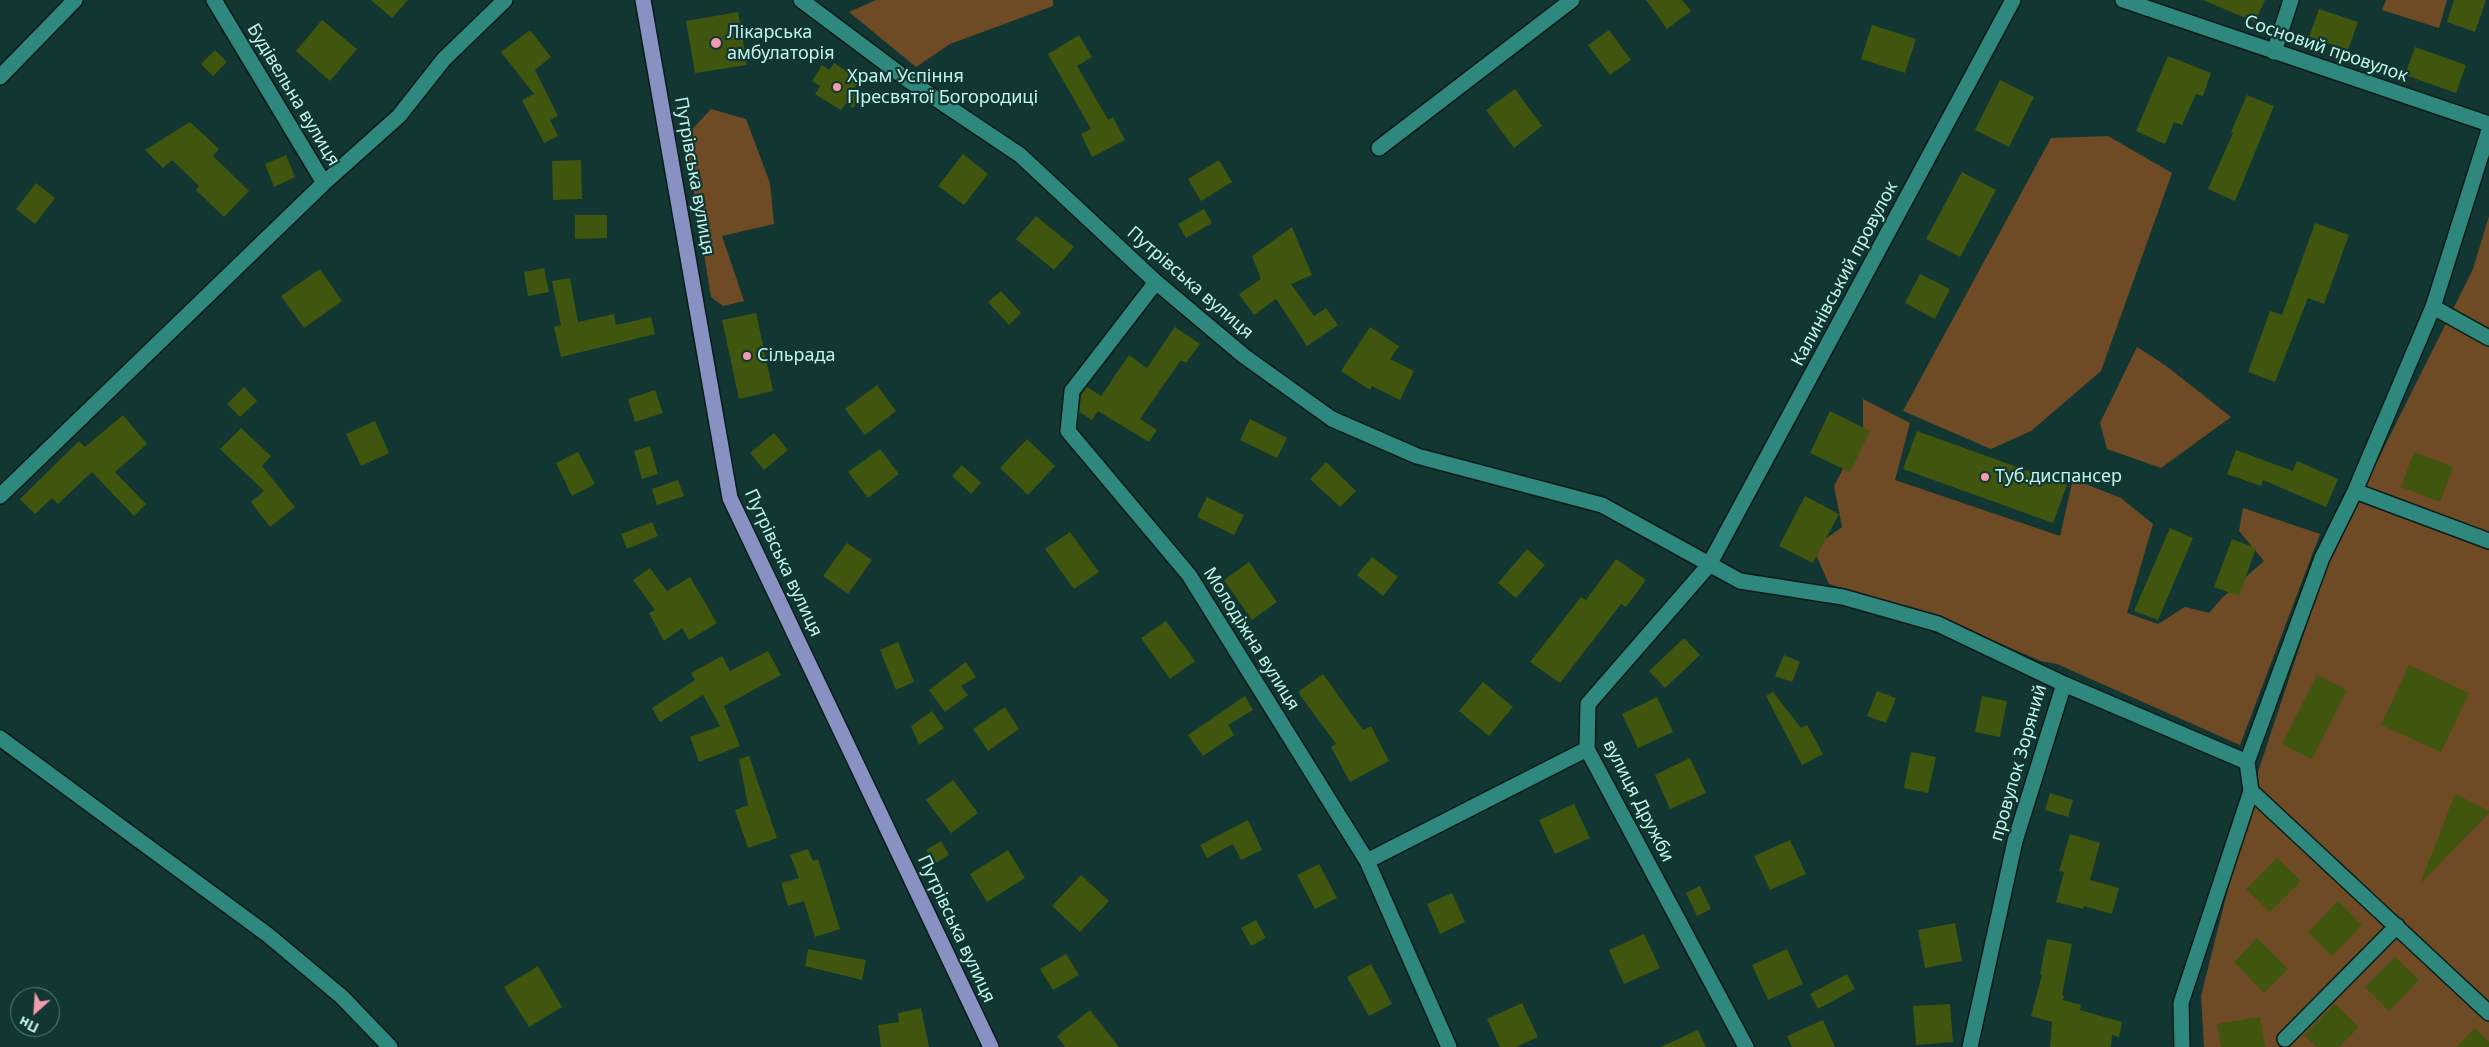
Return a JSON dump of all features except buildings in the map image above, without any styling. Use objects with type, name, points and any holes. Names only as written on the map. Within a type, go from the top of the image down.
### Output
[{"type":"main road","name":"Путрівська вулиця","points":[[643,0],[730,498],[992,1047]]},
{"type":"street","points":[[0,77],[75,0]]},
{"type":"street","name":"Будівельна вулиця","points":[[214,0],[324,183]]},
{"type":"street","points":[[0,496],[324,183],[399,116],[444,59],[505,0]]},
{"type":"street","name":"Путрівська вулиця","points":[[801,0],[908,80],[1020,155],[1156,282],[1244,356],[1332,419],[1417,456],[1602,505]]},
{"type":"street","points":[[1379,148],[1572,0]]},
{"type":"street","name":"Калинівський провулок","points":[[1709,565],[2013,0]]},
{"type":"street","name":"Сосновий провулок","points":[[2123,0],[2489,124]]},
{"type":"street","points":[[2274,52],[2291,0]]},
{"type":"street","points":[[2182,1047],[2180,1003],[2251,791],[2246,762],[2322,558],[2355,491],[2433,307],[2489,130]]},
{"type":"street","name":"Молодіжна вулиця","points":[[1156,282],[1072,391],[1068,431],[1190,576],[1367,861],[1449,1047]]},
{"type":"street","points":[[2433,307],[2489,338]]},
{"type":"street","points":[[2355,491],[2489,541]]},
{"type":"street","name":"провулок Зоряний","points":[[1602,505],[1709,565],[1740,580],[1843,597],[1938,624],[2064,684],[2015,841],[1970,1047]]},
{"type":"street","name":"вулиця Дружби","points":[[1709,565],[1588,704],[1587,749],[1746,1047]]},
{"type":"street","points":[[2064,684],[2246,762]]},
{"type":"street","points":[[0,738],[268,935],[342,997],[390,1047]]},
{"type":"street","points":[[1367,861],[1587,749]]},
{"type":"street","points":[[2251,791],[2489,1013]]},
{"type":"street","points":[[2286,1039],[2397,926]]},
{"type":"shaded area","points":[[876,0],[1053,0],[1053,6],[950,44],[916,67],[849,12]]},
{"type":"shaded area","points":[[2386,0],[2447,0],[2439,28],[2382,10]]},
{"type":"shaded area","points":[[711,109],[746,119],[770,183],[774,224],[722,236],[744,301],[723,306],[711,297],[685,137]]},
{"type":"shaded area","points":[[2108,136],[2172,173],[2101,371],[2031,431],[1991,449],[1903,411],[2051,138]]},
{"type":"shaded area","points":[[2489,216],[2489,1047],[2204,1047],[2201,996],[2256,778],[2329,558],[2473,269]]},
{"type":"shaded area","points":[[2137,347],[2165,365],[2231,417],[2161,468],[2107,449],[2100,423]]},
{"type":"shaded area","points":[[1863,399],[1910,423],[1895,480],[2060,536],[2073,479],[2121,498],[2153,524],[2127,613],[2158,624],[2185,607],[2209,613],[2222,598],[2264,561],[2239,531],[2243,508],[2320,534],[2240,745],[2057,664],[2041,661],[1939,618],[1829,584],[1813,548],[1842,527],[1834,486],[1863,431]]},
{"type":"place","name":"Лікарська амбулаторія","points":[[716,43]]},
{"type":"place","name":"Храм Успіння Пресвятої Богородиці","points":[[837,87]]},
{"type":"place","name":"Сільрада","points":[[747,356]]},
{"type":"place","name":"Туб.диспансер","points":[[1985,477]]}]
